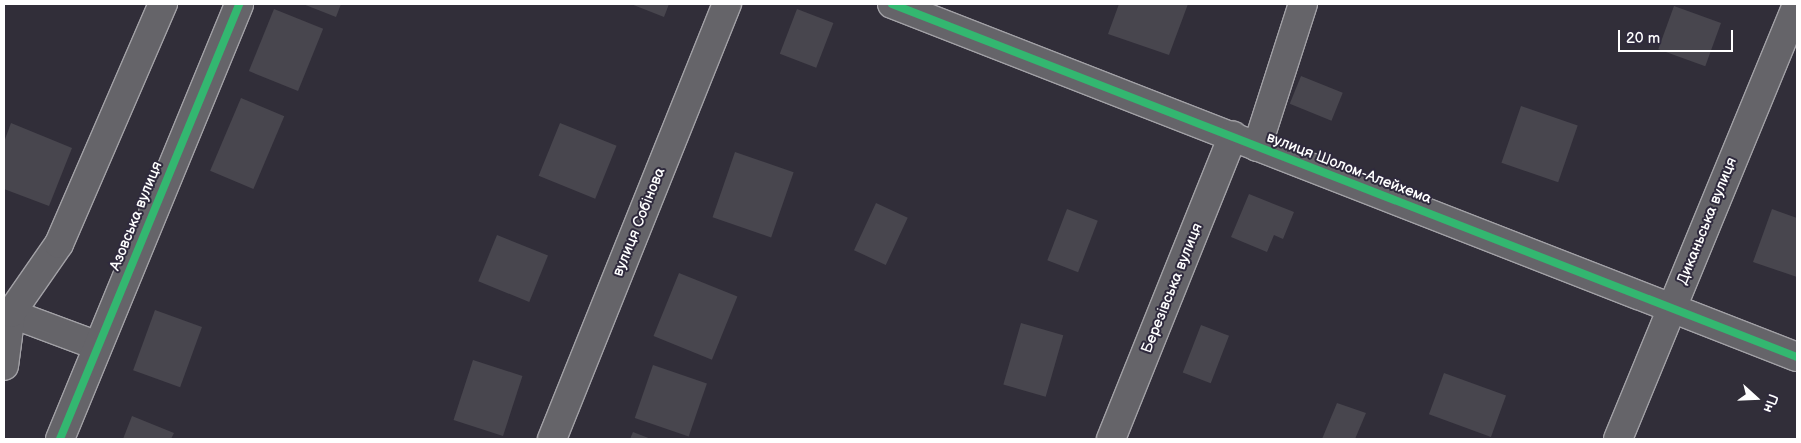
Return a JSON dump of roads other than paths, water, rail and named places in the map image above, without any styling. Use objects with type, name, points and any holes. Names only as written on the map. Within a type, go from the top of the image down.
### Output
[{"type":"street","points":[[4,366],[7,312],[58,244],[163,4]]},
{"type":"street","name":"Азовська вулиця","points":[[60,439],[239,4]]},
{"type":"street","name":"вулиця Собінова","points":[[552,439],[727,4]]},
{"type":"street","name":"вулиця Шолом-Алейхема","points":[[892,4],[1797,357]]},
{"type":"street","points":[[1257,147],[1303,4]]},
{"type":"street","name":"Диканьська вулиця","points":[[1618,439],[1797,4]]},
{"type":"street","name":"Березівська вулиця","points":[[1111,439],[1233,136]]},
{"type":"street","points":[[7,312],[98,346]]}]
